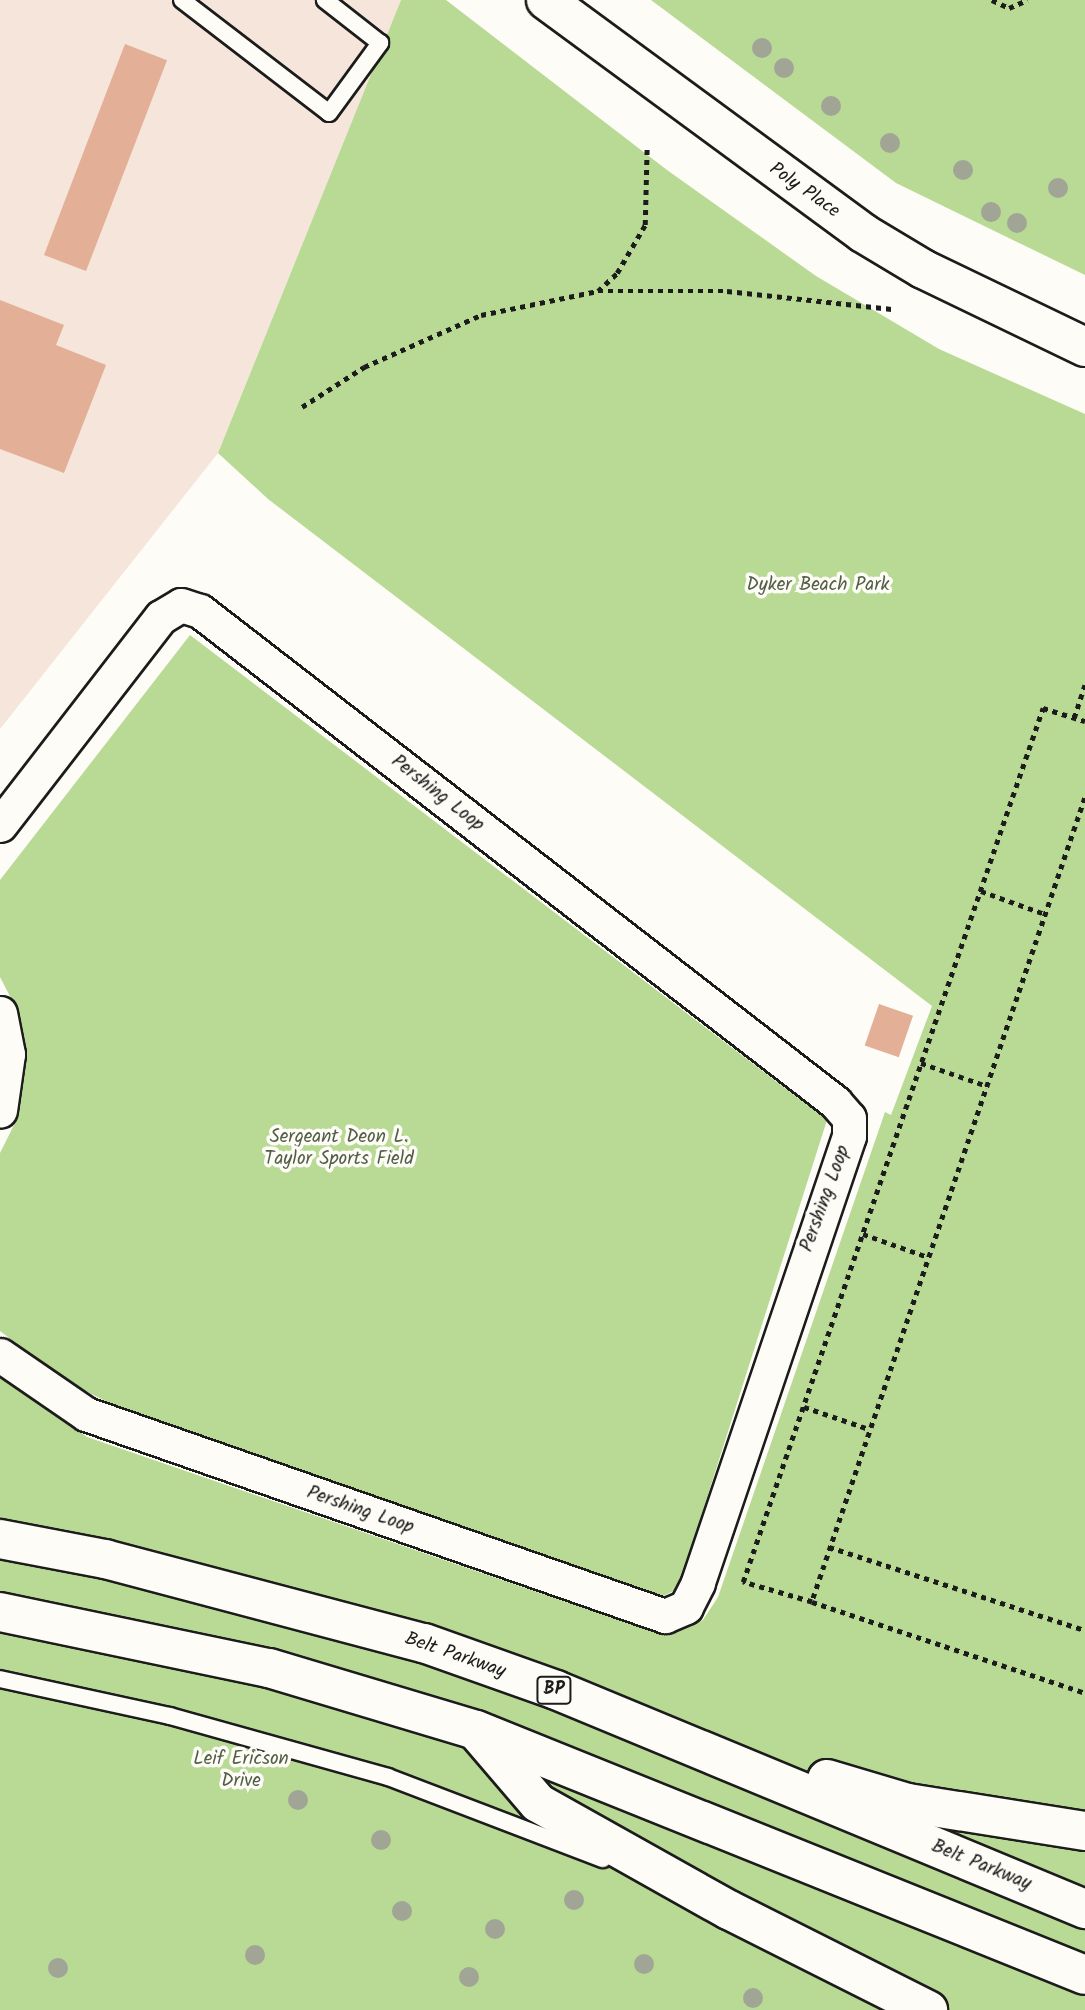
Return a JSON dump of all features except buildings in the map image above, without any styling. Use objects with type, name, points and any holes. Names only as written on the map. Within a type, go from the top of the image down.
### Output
[{"type":"main road","name":"Poly Place","points":[[546,0],[863,233],[923,269],[1085,347]]},
{"type":"main road","name":"Belt Parkway","points":[[0,1539],[105,1559],[424,1643],[624,1719],[1085,1909]]},
{"type":"main road","points":[[0,1612],[269,1668],[476,1730],[1085,1975]]},
{"type":"main road","points":[[624,1719],[908,1803],[1085,1831]]},
{"type":"main road","points":[[476,1730],[538,1803],[729,1910],[928,2010]]},
{"type":"street","name":"Pershing Loop","points":[[0,825],[161,617],[181,605],[200,611],[824,1094],[849,1118],[849,1136],[698,1583],[686,1607],[665,1616],[86,1414],[0,1355]]},
{"type":"street","points":[[0,1013],[8,1054],[0,1110]]},
{"type":"lane","points":[[182,0],[329,113],[380,43],[325,0]]},
{"type":"lane","points":[[0,1679],[170,1716],[388,1777],[544,1833],[729,1910]]},
{"type":"path","points":[[992,0],[1009,8],[1027,0]]},
{"type":"path","points":[[598,291],[617,273],[645,225],[647,145]]},
{"type":"path","points":[[302,407],[364,367],[458,324],[531,303],[598,291],[727,291],[894,309]]},
{"type":"path","points":[[1074,718],[1085,685]]},
{"type":"path","points":[[1084,1691],[743,1582],[1043,708],[1085,721]]},
{"type":"path","points":[[812,1602],[1085,798]]},
{"type":"path","points":[[981,891],[1045,914]]},
{"type":"path","points":[[922,1063],[987,1086]]},
{"type":"path","points":[[863,1234],[928,1258]]},
{"type":"path","points":[[804,1407],[869,1429]]},
{"type":"path","points":[[829,1547],[1085,1630]]},
{"type":"shaded area","points":[[0,0],[401,0],[218,453],[0,729]]},
{"type":"green space","name":"Dyker Beach Park","points":[[401,0],[446,0],[667,170],[816,276],[939,349],[1085,414],[1085,2010],[0,2010],[0,1374],[87,1437],[630,1624],[673,1631],[703,1620],[718,1597],[885,1112],[891,1115],[932,1006],[268,499],[218,453]]},
{"type":"green space","points":[[651,0],[1085,0],[1085,275],[896,183]]},
{"type":"green space","name":"Sergeant Deon L. Taylor Sports Field","points":[[190,635],[827,1120],[678,1589],[661,1597],[124,1411],[65,1380],[0,1331],[0,1153],[16,1121],[26,1062],[15,1006],[0,977],[0,880]]},
{"type":"park label","name":"Leif Ericson Drive","points":[[241,1771]]}]
